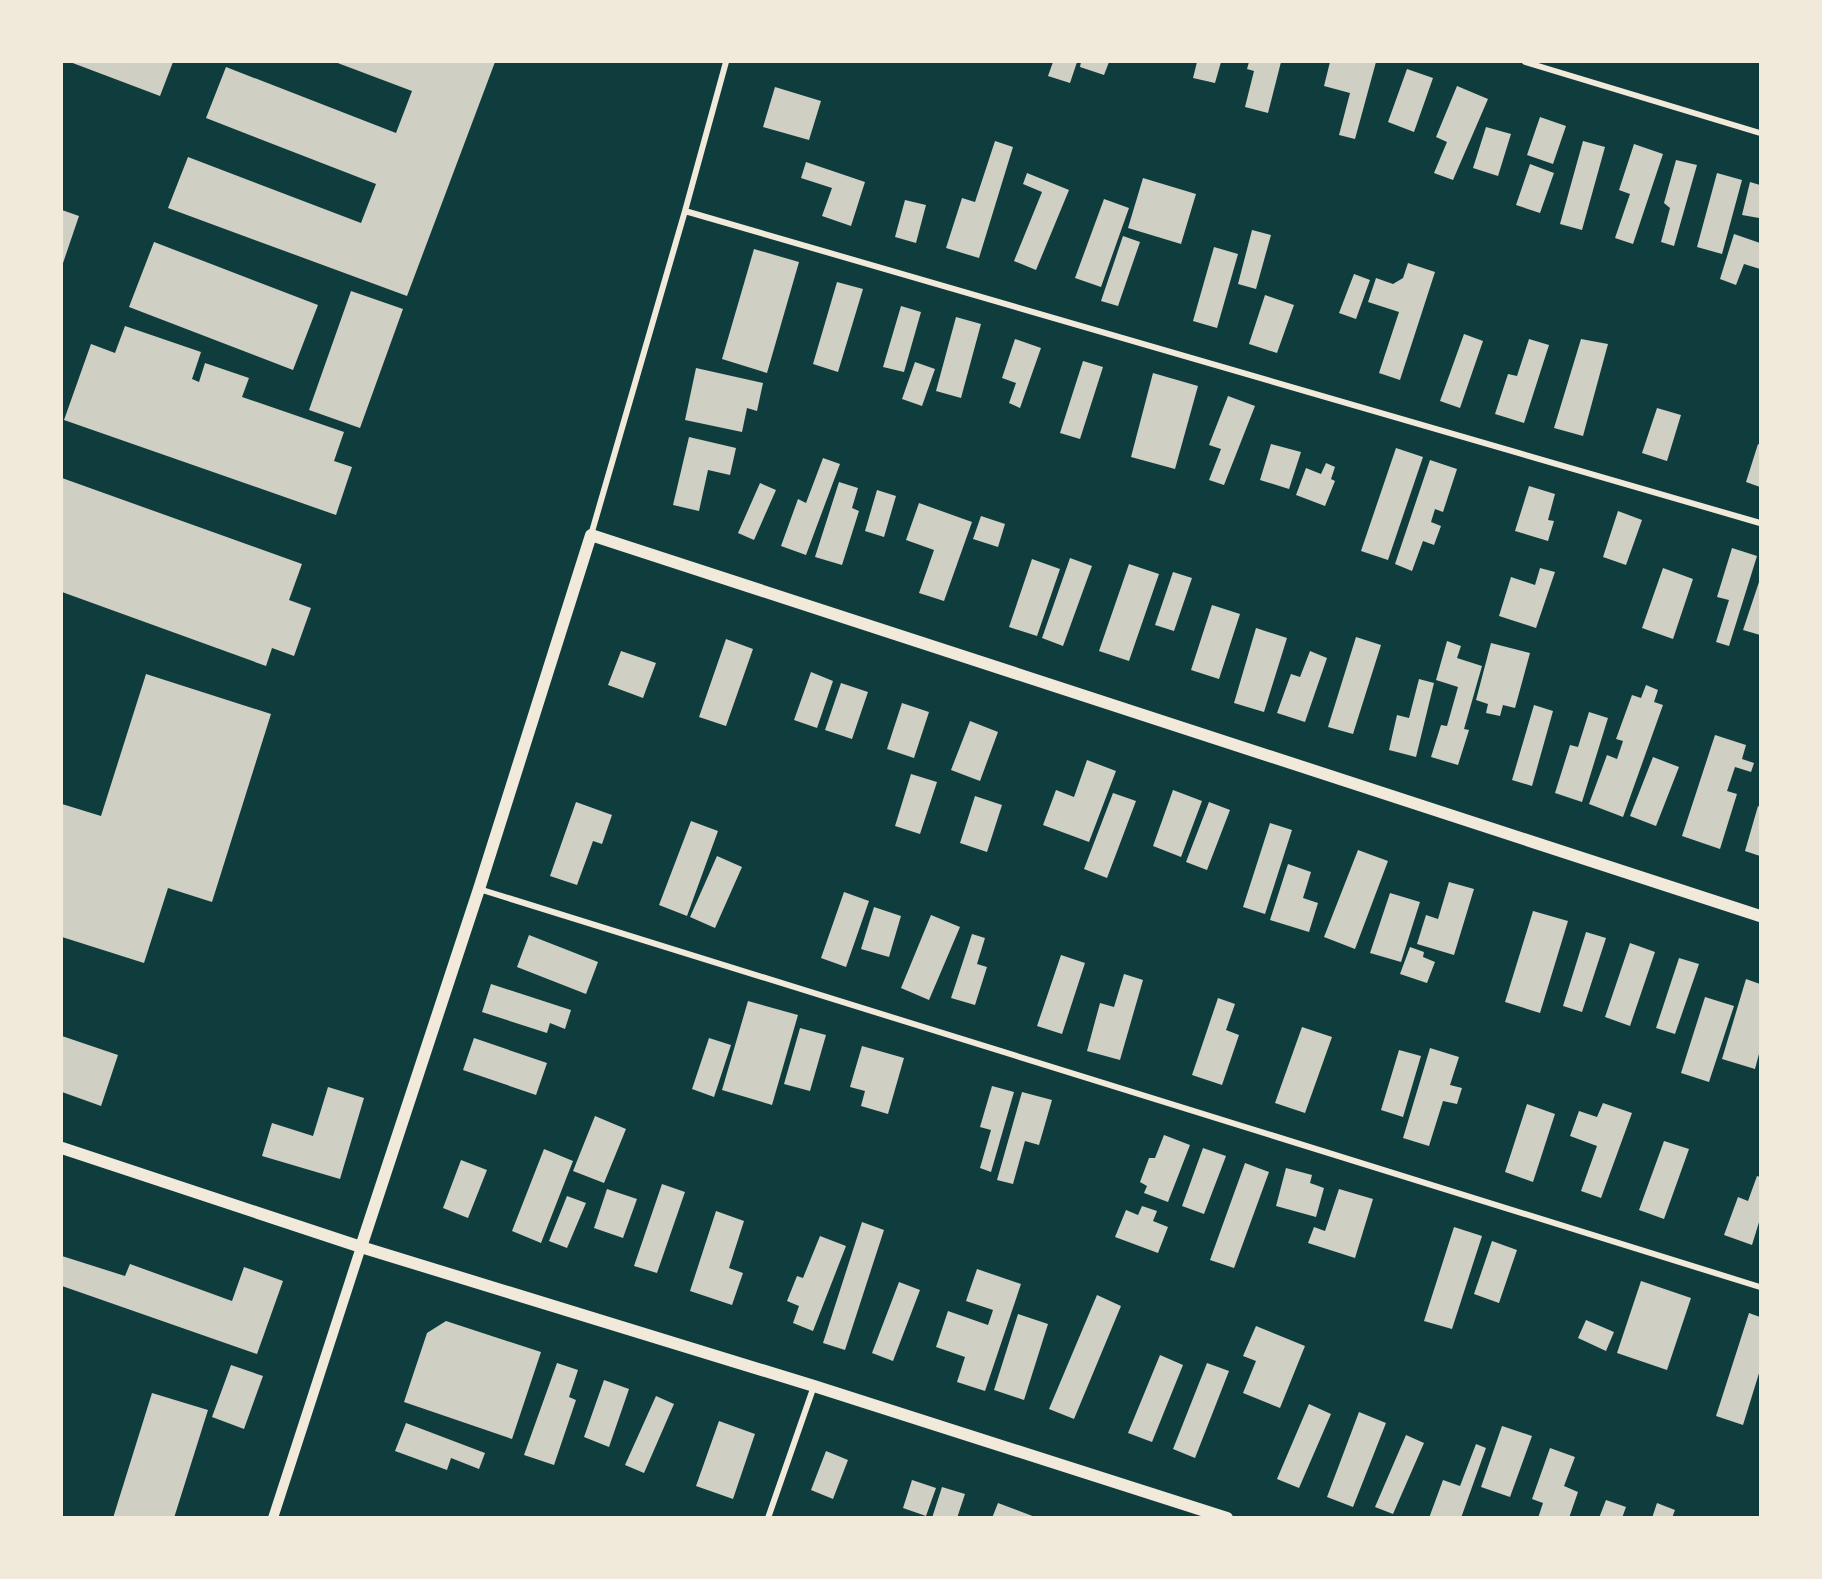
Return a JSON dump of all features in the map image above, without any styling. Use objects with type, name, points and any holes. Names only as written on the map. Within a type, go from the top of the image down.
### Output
[{"type":"main road","points":[[361,1247],[479,890],[591,535],[1761,916]]},
{"type":"main road","points":[[62,1148],[361,1247],[814,1386],[1227,1518]]},
{"type":"street","points":[[591,535],[726,62]]},
{"type":"street","points":[[1525,62],[1761,133]]},
{"type":"street","points":[[685,211],[1761,524]]},
{"type":"street","points":[[479,890],[1761,1287]]},
{"type":"street","points":[[273,1518],[361,1247]]},
{"type":"street","points":[[768,1518],[814,1386]]},
{"type":"building","points":[[70,62],[173,62],[160,96]]},
{"type":"building","points":[[335,62],[495,62],[407,296],[168,208],[188,157],[361,223],[376,184],[206,118],[226,67],[396,133],[412,91]]},
{"type":"building","points":[[1053,62],[1077,62],[1070,83],[1048,76]]},
{"type":"building","points":[[1081,62],[1109,62],[1104,75],[1080,67]]},
{"type":"building","points":[[1197,62],[1221,62],[1215,83],[1193,78]]},
{"type":"building","points":[[1249,62],[1281,62],[1268,113],[1245,107],[1254,71],[1247,69]]},
{"type":"building","points":[[1330,62],[1376,62],[1355,139],[1339,135],[1350,93],[1324,86]]},
{"type":"building","points":[[1407,69],[1433,78],[1414,132],[1388,122]]},
{"type":"building","points":[[1457,86],[1488,99],[1453,180],[1434,173],[1447,142],[1436,137]]},
{"type":"building","points":[[775,87],[821,101],[809,140],[763,127]]},
{"type":"building","points":[[1540,117],[1566,126],[1553,164],[1527,155]]},
{"type":"building","points":[[1486,127],[1511,134],[1498,176],[1473,168]]},
{"type":"building","points":[[995,141],[1013,147],[979,258],[946,248],[962,198],[975,202]]},
{"type":"building","points":[[1583,141],[1605,147],[1582,230],[1560,224]]},
{"type":"building","points":[[1634,144],[1663,154],[1633,244],[1615,238],[1630,194],[1619,190]]},
{"type":"building","points":[[1676,160],[1697,165],[1674,246],[1661,242],[1670,208],[1664,203]]},
{"type":"building","points":[[806,162],[865,182],[851,226],[822,216],[832,188],[801,178]]},
{"type":"building","points":[[1530,164],[1554,173],[1540,213],[1516,205]]},
{"type":"building","points":[[1027,173],[1069,190],[1036,270],[1014,261],[1042,192],[1023,184]]},
{"type":"building","points":[[1717,173],[1742,180],[1722,254],[1697,247]]},
{"type":"building","points":[[1143,178],[1196,194],[1181,244],[1128,228]]},
{"type":"building","points":[[1750,182],[1760,185],[1759,218],[1742,215]]},
{"type":"building","points":[[1104,199],[1129,208],[1101,287],[1075,278]]},
{"type":"building","points":[[905,200],[926,205],[916,243],[895,237]]},
{"type":"building","points":[[62,210],[79,216],[62,266]]},
{"type":"building","points":[[1252,230],[1271,235],[1256,289],[1238,284]]},
{"type":"building","points":[[1734,234],[1760,243],[1760,269],[1744,264],[1736,285],[1720,279]]},
{"type":"building","points":[[1123,236],[1140,242],[1118,306],[1101,301]]},
{"type":"building","points":[[154,242],[318,305],[293,370],[129,307]]},
{"type":"building","points":[[1214,247],[1238,254],[1217,328],[1193,321]]},
{"type":"building","points":[[754,249],[799,262],[767,373],[722,359]]},
{"type":"building","points":[[1408,263],[1435,272],[1400,380],[1379,373],[1399,312],[1368,302],[1376,278],[1393,284],[1403,278]]},
{"type":"building","points":[[1354,274],[1370,280],[1356,319],[1339,313]]},
{"type":"building","points":[[837,282],[863,289],[838,372],[813,364]]},
{"type":"building","points":[[351,291],[403,309],[360,428],[309,410]]},
{"type":"building","points":[[1265,295],[1294,305],[1277,353],[1249,344]]},
{"type":"building","points":[[901,306],[921,312],[904,372],[883,367]]},
{"type":"building","points":[[956,317],[981,324],[961,398],[936,391]]},
{"type":"building","points":[[125,326],[201,352],[192,379],[199,382],[205,363],[249,378],[242,397],[344,432],[334,461],[352,467],[336,515],[64,420],[91,344],[115,353]]},
{"type":"building","points":[[1464,334],[1483,341],[1460,408],[1440,401]]},
{"type":"building","points":[[1015,339],[1041,348],[1020,408],[1009,403],[1016,383],[1002,378]]},
{"type":"building","points":[[1529,339],[1549,345],[1524,423],[1495,414],[1508,374],[1517,376]]},
{"type":"building","points":[[1581,339],[1608,344],[1583,436],[1554,428]]},
{"type":"building","points":[[1083,361],[1103,367],[1080,439],[1060,433]]},
{"type":"building","points":[[915,362],[935,369],[922,406],[902,399]]},
{"type":"building","points":[[696,368],[763,383],[757,411],[747,408],[742,432],[685,420]]},
{"type":"building","points":[[1153,373],[1198,386],[1175,469],[1131,457]]},
{"type":"building","points":[[1228,396],[1255,406],[1224,485],[1209,480],[1221,449],[1209,445]]},
{"type":"building","points":[[1657,408],[1681,415],[1667,461],[1642,453]]},
{"type":"building","points":[[689,437],[736,448],[730,475],[708,470],[699,511],[673,505]]},
{"type":"building","points":[[1271,444],[1301,452],[1289,489],[1260,480]]},
{"type":"building","points":[[1758,444],[1760,445],[1760,487],[1746,482]]},
{"type":"building","points":[[1396,448],[1423,457],[1388,560],[1361,551]]},
{"type":"building","points":[[823,458],[840,464],[806,555],[781,546],[798,499],[806,503]]},
{"type":"building","points":[[1430,460],[1457,469],[1443,512],[1435,509],[1431,522],[1441,526],[1434,545],[1423,541],[1412,571],[1395,564]]},
{"type":"building","points":[[1326,463],[1335,467],[1331,479],[1335,481],[1325,506],[1296,495],[1306,468],[1321,474]]},
{"type":"building","points":[[62,478],[302,564],[289,600],[311,608],[294,656],[272,648],[266,666],[62,592]]},
{"type":"building","points":[[839,482],[858,488],[852,508],[859,511],[842,565],[815,557]]},
{"type":"building","points":[[760,483],[776,490],[754,540],[738,533]]},
{"type":"building","points":[[1529,486],[1555,494],[1548,520],[1554,521],[1548,541],[1515,531]]},
{"type":"building","points":[[877,490],[896,496],[884,537],[865,531]]},
{"type":"building","points":[[919,503],[972,522],[944,601],[919,593],[934,550],[906,540]]},
{"type":"building","points":[[1618,511],[1642,520],[1626,565],[1603,557]]},
{"type":"building","points":[[981,516],[1005,524],[998,547],[973,539]]},
{"type":"building","points":[[1732,548],[1757,556],[1729,646],[1716,642],[1729,600],[1717,597]]},
{"type":"building","points":[[1070,558],[1092,566],[1063,646],[1042,638]]},
{"type":"building","points":[[1032,559],[1060,569],[1037,636],[1009,627]]},
{"type":"building","points":[[1129,564],[1159,574],[1129,661],[1099,651]]},
{"type":"building","points":[[1540,568],[1555,572],[1536,628],[1499,616],[1511,577],[1535,585]]},
{"type":"building","points":[[1663,568],[1693,579],[1673,639],[1642,628]]},
{"type":"building","points":[[1173,572],[1192,578],[1174,631],[1155,625]]},
{"type":"building","points":[[1760,579],[1760,635],[1743,630]]},
{"type":"building","points":[[1212,605],[1240,614],[1219,679],[1191,670]]},
{"type":"building","points":[[1256,628],[1287,638],[1264,712],[1234,703]]},
{"type":"building","points":[[1356,637],[1381,645],[1353,734],[1328,727]]},
{"type":"building","points":[[726,639],[753,649],[726,726],[699,717]]},
{"type":"building","points":[[1447,641],[1461,646],[1457,658],[1482,666],[1464,729],[1469,730],[1458,765],[1431,757],[1441,725],[1447,726],[1458,687],[1436,680]]},
{"type":"building","points":[[1491,643],[1530,653],[1515,708],[1503,705],[1500,716],[1486,713],[1488,704],[1476,700]]},
{"type":"building","points":[[621,651],[656,663],[643,698],[608,685]]},
{"type":"building","points":[[1310,651],[1327,658],[1305,722],[1277,713],[1291,674],[1300,677]]},
{"type":"building","points":[[811,672],[833,681],[817,728],[794,720]]},
{"type":"building","points":[[146,674],[271,714],[212,902],[168,888],[144,963],[62,937],[62,804],[101,816]]},
{"type":"building","points":[[1419,679],[1434,683],[1416,757],[1389,750],[1397,715],[1409,718]]},
{"type":"building","points":[[841,683],[868,692],[852,739],[825,730]]},
{"type":"building","points":[[1646,685],[1658,690],[1654,702],[1663,705],[1623,817],[1589,804],[1607,755],[1617,759],[1623,741],[1616,739],[1632,695],[1641,698]]},
{"type":"building","points":[[902,703],[929,712],[914,758],[887,749]]},
{"type":"building","points":[[1534,705],[1553,711],[1532,786],[1512,780]]},
{"type":"building","points":[[1589,712],[1608,718],[1582,802],[1555,793],[1570,745],[1578,747]]},
{"type":"building","points":[[970,721],[998,732],[980,781],[951,770]]},
{"type":"building","points":[[1715,735],[1746,745],[1742,759],[1754,763],[1751,772],[1735,767],[1727,791],[1737,794],[1720,849],[1682,836]]},
{"type":"building","points":[[1653,757],[1679,767],[1656,826],[1630,816]]},
{"type":"building","points":[[1087,760],[1116,771],[1089,842],[1043,825],[1056,790],[1074,797]]},
{"type":"building","points":[[911,774],[937,782],[920,834],[895,826]]},
{"type":"building","points":[[1173,790],[1202,801],[1181,857],[1153,846]]},
{"type":"building","points":[[1113,793],[1136,801],[1107,878],[1084,869]]},
{"type":"building","points":[[975,796],[1002,805],[987,852],[960,843]]},
{"type":"building","points":[[576,802],[612,815],[602,844],[593,841],[577,885],[550,876]]},
{"type":"building","points":[[1209,802],[1230,810],[1207,870],[1186,862]]},
{"type":"building","points":[[1758,806],[1760,807],[1760,856],[1745,851]]},
{"type":"building","points":[[691,821],[718,831],[687,916],[659,905]]},
{"type":"building","points":[[1270,823],[1292,830],[1265,914],[1243,907]]},
{"type":"building","points":[[1358,850],[1388,861],[1355,949],[1324,937]]},
{"type":"building","points":[[717,856],[742,867],[715,928],[690,917]]},
{"type":"building","points":[[1288,864],[1311,872],[1303,898],[1318,903],[1309,932],[1270,920]]},
{"type":"building","points":[[1449,882],[1474,889],[1454,955],[1417,944],[1426,915],[1438,919]]},
{"type":"building","points":[[844,892],[869,901],[846,967],[821,958]]},
{"type":"building","points":[[1390,893],[1420,902],[1401,962],[1370,953]]},
{"type":"building","points":[[874,907],[901,916],[889,957],[861,949]]},
{"type":"building","points":[[1533,911],[1568,921],[1540,1013],[1505,1002]]},
{"type":"building","points":[[931,915],[960,927],[929,1000],[901,988]]},
{"type":"building","points":[[1586,932],[1606,938],[1582,1012],[1563,1006]]},
{"type":"building","points":[[972,934],[985,938],[977,964],[987,967],[975,1005],[951,998]]},
{"type":"building","points":[[529,935],[598,962],[586,994],[517,967]]},
{"type":"building","points":[[1630,943],[1655,952],[1630,1026],[1605,1017]]},
{"type":"building","points":[[1410,947],[1424,952],[1423,957],[1435,962],[1427,983],[1400,974]]},
{"type":"building","points":[[1061,955],[1085,963],[1062,1034],[1037,1026]]},
{"type":"building","points":[[1679,958],[1699,964],[1675,1034],[1656,1028]]},
{"type":"building","points":[[1124,974],[1143,980],[1120,1060],[1087,1051],[1100,1003],[1114,1007]]},
{"type":"building","points":[[1746,979],[1760,984],[1760,1050],[1755,1069],[1722,1059]]},
{"type":"building","points":[[491,984],[571,1010],[565,1029],[550,1023],[547,1033],[482,1012]]},
{"type":"building","points":[[1705,997],[1734,1006],[1709,1082],[1681,1073]]},
{"type":"building","points":[[1218,998],[1235,1004],[1226,1030],[1239,1035],[1222,1085],[1192,1075]]},
{"type":"building","points":[[748,1001],[798,1015],[772,1105],[722,1090]]},
{"type":"building","points":[[1302,1027],[1332,1037],[1305,1113],[1275,1103]]},
{"type":"building","points":[[800,1028],[826,1035],[810,1091],[784,1084]]},
{"type":"building","points":[[62,1036],[118,1055],[101,1106],[62,1092]]},
{"type":"building","points":[[474,1038],[547,1063],[536,1095],[463,1070]]},
{"type":"building","points":[[709,1038],[731,1045],[714,1097],[692,1089]]},
{"type":"building","points":[[862,1046],[904,1058],[888,1114],[861,1106],[865,1091],[850,1087]]},
{"type":"building","points":[[1430,1048],[1459,1057],[1450,1085],[1462,1088],[1457,1104],[1443,1101],[1429,1146],[1403,1138]]},
{"type":"building","points":[[1399,1050],[1421,1056],[1403,1117],[1381,1110]]},
{"type":"building","points":[[992,1086],[1014,1092],[991,1172],[980,1168],[991,1130],[980,1127]]},
{"type":"building","points":[[328,1087],[364,1098],[340,1179],[262,1156],[272,1123],[313,1136]]},
{"type":"building","points":[[1022,1092],[1052,1100],[1039,1145],[1025,1141],[1013,1184],[997,1180]]},
{"type":"building","points":[[1603,1103],[1632,1113],[1601,1198],[1581,1191],[1597,1146],[1570,1136],[1579,1111],[1597,1117]]},
{"type":"building","points":[[1527,1104],[1555,1114],[1533,1182],[1505,1172]]},
{"type":"building","points":[[595,1116],[626,1129],[604,1183],[573,1171]]},
{"type":"building","points":[[1164,1135],[1190,1145],[1168,1202],[1144,1193],[1147,1186],[1140,1182],[1149,1158],[1155,1158]]},
{"type":"building","points":[[1664,1141],[1689,1149],[1664,1219],[1639,1210]]},
{"type":"building","points":[[1203,1148],[1226,1156],[1204,1214],[1182,1206]]},
{"type":"building","points":[[544,1149],[573,1161],[541,1243],[512,1231]]},
{"type":"building","points":[[461,1160],[487,1170],[468,1218],[443,1208]]},
{"type":"building","points":[[1245,1163],[1269,1172],[1234,1268],[1210,1260]]},
{"type":"building","points":[[1286,1168],[1312,1175],[1310,1183],[1324,1188],[1316,1217],[1276,1206]]},
{"type":"building","points":[[1757,1176],[1760,1177],[1760,1219],[1752,1245],[1724,1235],[1738,1197],[1748,1201]]},
{"type":"building","points":[[662,1184],[685,1192],[657,1273],[634,1266]]},
{"type":"building","points":[[607,1189],[637,1199],[623,1238],[594,1228]]},
{"type":"building","points":[[1339,1189],[1373,1199],[1355,1258],[1308,1243],[1314,1227],[1325,1231]]},
{"type":"building","points":[[567,1196],[586,1203],[567,1248],[549,1241]]},
{"type":"building","points":[[1142,1206],[1157,1211],[1153,1221],[1168,1227],[1158,1253],[1115,1237],[1126,1210],[1138,1215]]},
{"type":"building","points":[[716,1211],[744,1221],[729,1268],[743,1273],[732,1305],[690,1291]]},
{"type":"building","points":[[862,1222],[884,1230],[845,1350],[823,1343]]},
{"type":"building","points":[[1454,1227],[1482,1236],[1452,1329],[1424,1321]]},
{"type":"building","points":[[820,1236],[846,1246],[813,1331],[793,1323],[799,1306],[787,1301],[797,1276],[803,1278]]},
{"type":"building","points":[[1492,1241],[1517,1250],[1499,1303],[1474,1294]]},
{"type":"building","points":[[62,1256],[125,1276],[130,1264],[232,1301],[244,1267],[283,1281],[257,1354],[62,1286]]},
{"type":"building","points":[[977,1269],[1021,1284],[985,1391],[957,1382],[965,1357],[936,1347],[948,1311],[988,1325],[993,1310],[966,1301]]},
{"type":"building","points":[[1641,1281],[1691,1298],[1667,1370],[1617,1353]]},
{"type":"building","points":[[899,1282],[920,1290],[893,1361],[872,1353]]},
{"type":"building","points":[[1097,1295],[1121,1306],[1074,1419],[1049,1409]]},
{"type":"building","points":[[1749,1313],[1760,1317],[1760,1370],[1743,1425],[1716,1416]]},
{"type":"building","points":[[1018,1314],[1048,1324],[1024,1400],[994,1390]]},
{"type":"building","points":[[1586,1320],[1614,1332],[1606,1351],[1578,1338]]},
{"type":"building","points":[[446,1321],[541,1352],[512,1439],[404,1402],[427,1333]]},
{"type":"building","points":[[1256,1326],[1305,1346],[1280,1408],[1243,1393],[1256,1361],[1243,1356]]},
{"type":"building","points":[[1160,1355],[1183,1365],[1152,1442],[1128,1433]]},
{"type":"building","points":[[557,1363],[578,1370],[569,1397],[576,1400],[554,1465],[524,1455]]},
{"type":"building","points":[[1207,1363],[1229,1371],[1195,1458],[1173,1449]]},
{"type":"building","points":[[231,1365],[263,1376],[244,1429],[212,1417]]},
{"type":"building","points":[[604,1380],[629,1389],[609,1447],[584,1437]]},
{"type":"building","points":[[152,1393],[208,1410],[174,1518],[113,1518]]},
{"type":"building","points":[[656,1396],[674,1404],[644,1473],[625,1465]]},
{"type":"building","points":[[1309,1404],[1331,1414],[1299,1488],[1277,1479]]},
{"type":"building","points":[[1359,1412],[1386,1423],[1353,1507],[1327,1497]]},
{"type":"building","points":[[719,1421],[755,1434],[733,1499],[696,1486]]},
{"type":"building","points":[[406,1423],[485,1453],[479,1469],[451,1458],[447,1470],[395,1451]]},
{"type":"building","points":[[1502,1426],[1532,1436],[1510,1497],[1481,1487]]},
{"type":"building","points":[[1406,1435],[1424,1443],[1393,1514],[1375,1507]]},
{"type":"building","points":[[1476,1444],[1486,1448],[1461,1518],[1429,1518],[1443,1480],[1460,1486]]},
{"type":"building","points":[[1550,1448],[1575,1457],[1564,1486],[1578,1492],[1569,1518],[1538,1518],[1543,1503],[1532,1499]]},
{"type":"building","points":[[826,1451],[848,1460],[833,1499],[811,1490]]},
{"type":"building","points":[[912,1480],[936,1488],[926,1516],[903,1508]]},
{"type":"building","points":[[942,1487],[965,1494],[957,1518],[932,1518]]},
{"type":"building","points":[[1606,1500],[1626,1507],[1622,1518],[1599,1518]]},
{"type":"building","points":[[998,1503],[1035,1517],[1035,1518],[992,1518]]},
{"type":"building","points":[[1657,1503],[1675,1510],[1672,1518],[1652,1518]]}]
